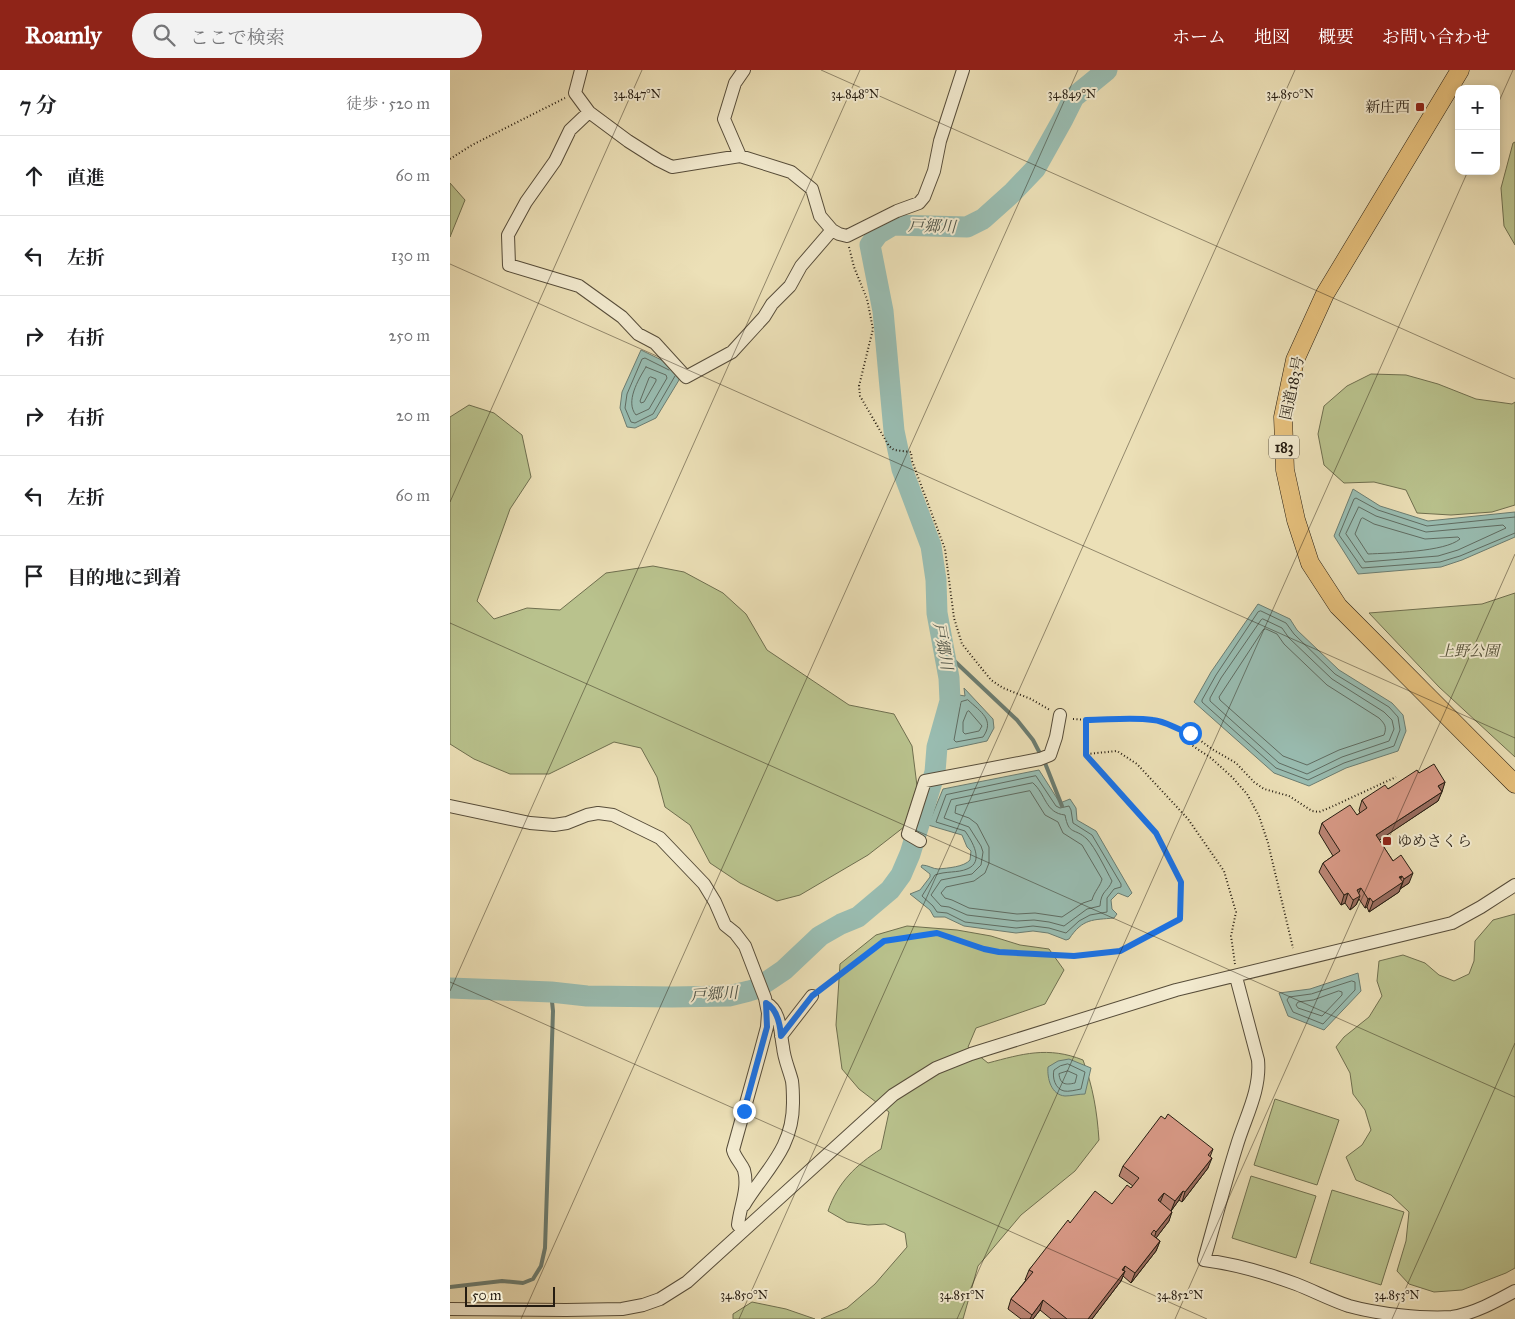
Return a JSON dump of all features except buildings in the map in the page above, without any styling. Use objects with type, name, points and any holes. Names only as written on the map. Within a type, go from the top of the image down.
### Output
[{"type":"highway","name":"国道183号","points":[[1460,70],[1325,294],[1295,360],[1283,417],[1285,470],[1296,520],[1310,563],[1338,606],[1515,784]]},
{"type":"street","points":[[581,70],[575,93],[589,112],[628,142],[672,167],[740,156],[790,172],[812,188],[820,216],[832,230],[843,235],[852,234],[897,211],[919,203],[924,197],[934,171],[940,141],[963,70]]},
{"type":"street","points":[[740,156],[724,119],[735,83],[744,70]]},
{"type":"street","points":[[589,112],[570,130],[554,161],[526,202],[508,234],[509,265],[579,286],[622,317],[638,334],[655,343],[686,377],[732,352],[764,317],[772,304],[790,286],[801,266],[832,230]]},
{"type":"street","points":[[916,838],[908,834],[924,781],[1050,755],[1060,715]]},
{"type":"street","points":[[450,806],[530,823],[554,825],[567,824],[598,812],[613,815],[660,838],[704,884],[715,902],[725,925],[735,933],[745,946],[766,1003],[767,1027],[733,1150],[744,1172],[745,1192],[738,1225],[743,1231]]},
{"type":"street","points":[[450,1309],[513,1314],[566,1310],[622,1309],[651,1302],[673,1292],[687,1282],[893,1095],[936,1068],[971,1054],[1176,990],[1452,923],[1481,908],[1515,885]]},
{"type":"street","points":[[1236,976],[1258,1060],[1259,1072],[1204,1260],[1225,1263],[1296,1284],[1349,1306],[1409,1317],[1450,1317],[1466,1313],[1483,1307],[1515,1290]]},
{"type":"street","points":[[781,1036],[812,996]]},
{"type":"street","points":[[742,1209],[785,1145],[793,1110],[792,1080],[785,1061],[775,1011],[772,1006],[766,1003]]},
{"type":"path","points":[[450,159],[472,145],[575,93]]},
{"type":"path","points":[[849,246],[854,267],[867,299],[872,329],[859,386],[860,396],[889,446],[894,450],[911,452],[912,461],[945,549],[954,618],[962,644],[991,680],[1003,688],[1031,699],[1067,718],[1086,720],[1154,720],[1180,731],[1190,733],[1212,749],[1236,762],[1264,790],[1289,796],[1312,811],[1319,812],[1329,808],[1396,777]]},
{"type":"path","points":[[812,996],[884,941],[937,933],[984,949],[999,952],[1074,956],[1120,951],[1180,919],[1181,882],[1156,833],[1086,755],[1086,720]]},
{"type":"path","points":[[1180,731],[1184,740],[1211,758],[1232,777],[1247,794],[1259,816],[1268,843],[1296,962]]},
{"type":"path","points":[[1086,755],[1117,751],[1136,764],[1188,819],[1224,871],[1236,912],[1231,936],[1236,976]]},
{"type":"green space","points":[[1515,142],[1515,245],[1504,226],[1501,188],[1513,143]]},
{"type":"green space","points":[[450,183],[465,200],[450,237]]},
{"type":"green space","points":[[1371,374],[1406,375],[1438,384],[1476,399],[1512,404],[1515,402],[1515,505],[1492,512],[1451,515],[1417,513],[1406,490],[1374,482],[1344,483],[1324,465],[1318,434],[1324,406],[1347,386]]},
{"type":"green space","points":[[469,405],[494,413],[522,435],[531,477],[510,509],[477,601],[494,619],[527,608],[560,610],[606,573],[653,566],[684,572],[723,593],[746,614],[767,650],[849,705],[894,714],[912,746],[917,786],[904,827],[868,855],[800,895],[777,901],[740,883],[710,863],[690,825],[665,807],[657,777],[641,748],[614,742],[549,774],[510,774],[474,759],[450,744],[450,417]]},
{"type":"green space","name":"上野公園","points":[[1515,593],[1515,757],[1439,687],[1369,613],[1482,604]]},
{"type":"green space","points":[[1515,914],[1515,1268],[1462,1290],[1434,1292],[1409,1284],[1397,1271],[1406,1241],[1409,1212],[1391,1195],[1356,1180],[1346,1157],[1362,1145],[1371,1130],[1365,1110],[1353,1094],[1350,1073],[1336,1047],[1344,1037],[1369,1017],[1382,996],[1377,981],[1379,961],[1403,955],[1425,963],[1439,975],[1454,981],[1469,974],[1474,961],[1475,941],[1493,920]]},
{"type":"green space","points":[[907,926],[957,930],[991,936],[1020,945],[1049,949],[1064,970],[1045,1004],[976,1028],[968,1047],[988,1063],[1024,1054],[1047,1052],[1083,1060],[1094,1099],[1099,1140],[1075,1171],[1021,1215],[978,1266],[963,1319],[821,1319],[847,1308],[875,1284],[907,1247],[905,1233],[885,1224],[868,1225],[847,1222],[828,1211],[837,1191],[849,1175],[881,1149],[889,1112],[859,1089],[842,1069],[836,1025],[840,964],[876,935]]},
{"type":"green space","points":[[1275,1099],[1339,1120],[1317,1185],[1254,1165]]},
{"type":"green space","points":[[1251,1176],[1316,1196],[1296,1258],[1232,1238]]},
{"type":"green space","points":[[1332,1190],[1404,1212],[1381,1285],[1310,1263]]},
{"type":"green space","points":[[752,1302],[786,1309],[815,1319],[733,1319],[733,1314]]},
{"type":"water","points":[[641,350],[682,370],[679,380],[656,418],[635,428],[627,427],[620,408],[622,392]]},
{"type":"water","points":[[1353,489],[1380,506],[1428,521],[1515,512],[1515,537],[1441,567],[1358,574],[1334,536]]},
{"type":"water","points":[[1258,604],[1290,619],[1297,630],[1339,670],[1392,703],[1403,715],[1406,731],[1398,751],[1346,768],[1309,786],[1274,773],[1194,702],[1211,672]]},
{"type":"water","points":[[964,688],[993,719],[994,728],[987,741],[945,750],[955,713],[956,689],[959,695],[965,696]]},
{"type":"water","points":[[1039,770],[1060,803],[1070,799],[1076,808],[1077,820],[1096,831],[1132,893],[1128,897],[1118,893],[1111,900],[1112,909],[1117,914],[1114,918],[1089,921],[1079,927],[1066,940],[1048,933],[1033,931],[1016,933],[964,926],[945,917],[934,917],[930,910],[910,894],[920,890],[930,877],[930,874],[921,867],[922,865],[938,869],[960,866],[970,860],[971,851],[967,847],[962,835],[928,825],[943,789]]},
{"type":"water","points":[[1358,973],[1361,991],[1324,1030],[1288,1016],[1279,993],[1310,989]]},
{"type":"water","points":[[1069,1059],[1091,1068],[1085,1094],[1060,1095],[1056,1093],[1051,1085],[1048,1067],[1058,1061]]},
{"type":"waterway","name":"戸郷川","points":[[450,988],[551,992],[587,996],[672,997],[729,996],[749,991],[756,989],[784,970],[820,936],[858,917],[890,890],[901,875],[910,854],[935,772],[937,747],[950,701],[949,678],[937,613],[936,580],[931,546],[902,469],[894,431],[883,311],[870,245],[878,234],[893,225],[967,227],[983,219],[1035,169],[1074,97],[1107,70]]},
{"type":"waterway","points":[[946,653],[1017,720],[1033,740],[1045,763],[1062,806]]},
{"type":"waterway","points":[[450,1287],[502,1281],[523,1283],[533,1279],[541,1266],[545,1248],[553,1011],[551,992]]},
{"type":"place","name":"新庄西","points":[[1420,107]]},
{"type":"place","name":"ゆめさくら","points":[[1387,841]]},
{"type":"route","points":[[744,1111],[767,1027],[768,1013],[766,1003],[772,1006],[775,1011],[781,1036],[812,996],[884,941],[937,933],[984,949],[999,952],[1074,956],[1120,951],[1180,919],[1181,882],[1156,833],[1086,755],[1086,720],[1154,720],[1180,731],[1190,733]]}]
